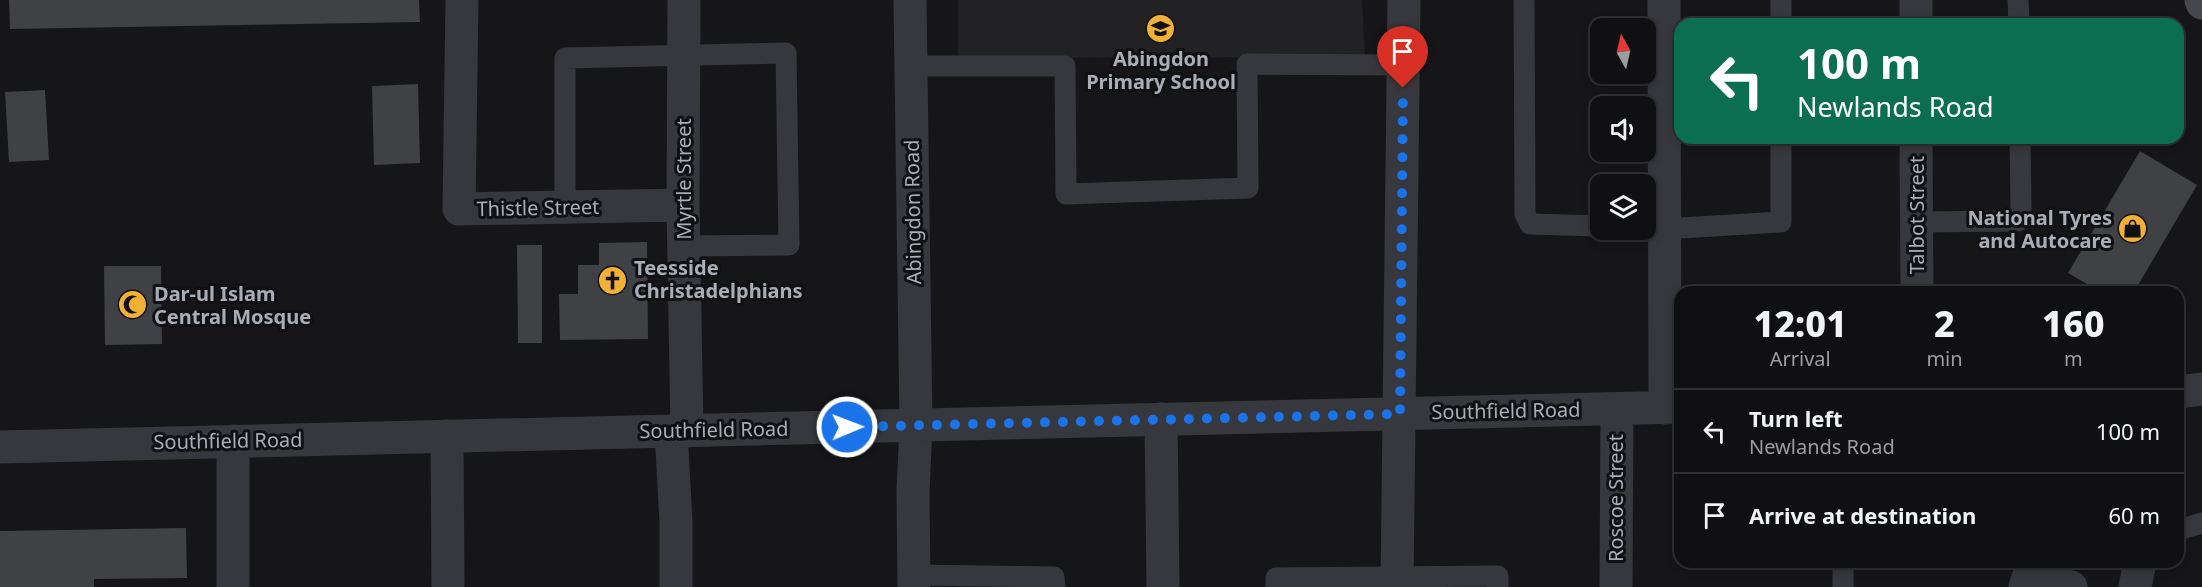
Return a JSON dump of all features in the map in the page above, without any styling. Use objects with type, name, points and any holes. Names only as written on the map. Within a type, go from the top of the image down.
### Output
[{"type":"street","name":"Thistle Street","points":[[462,0],[459,209],[683,205]]},
{"type":"street","name":"Myrtle Street","points":[[676,587],[684,246],[684,0]]},
{"type":"street","name":"Abingdon Road","points":[[910,0],[916,425],[913,492],[914,581]]},
{"type":"street","points":[[1396,582],[1404,0]]},
{"type":"street","points":[[1656,204],[1664,0]]},
{"type":"street","points":[[1916,0],[1916,18]]},
{"type":"street","name":"Talbot Street","points":[[1916,144],[1917,286]]},
{"type":"street","points":[[1656,239],[1673,407]]},
{"type":"street","points":[[2184,391],[2202,389]]},
{"type":"street","name":"Southfield Road","points":[[0,447],[1673,407]]},
{"type":"street","name":"Roscoe Street","points":[[1616,587],[1617,409]]},
{"type":"street","points":[[1161,419],[1163,587]]},
{"type":"street","points":[[447,436],[448,587]]},
{"type":"street","points":[[233,441],[233,587]]},
{"type":"street","points":[[2135,587],[2139,568]]},
{"type":"street","points":[[2025,587],[2028,575],[2071,587]]},
{"type":"lane","points":[[1524,0],[1525,214],[1530,224],[1590,226]]},
{"type":"lane","points":[[1781,0],[1781,18]]},
{"type":"lane","points":[[2019,0],[2019,18]]},
{"type":"lane","points":[[565,207],[565,58],[786,53],[789,245],[684,246]]},
{"type":"lane","points":[[911,66],[1065,66],[1066,194],[1248,188],[1247,64],[1403,65]]},
{"type":"lane","points":[[1656,229],[1781,222],[1781,144]]},
{"type":"lane","points":[[1917,222],[2018,221],[2021,208],[2020,144]]},
{"type":"lane","points":[[2184,528],[2202,523]]},
{"type":"lane","points":[[1843,568],[1843,587]]},
{"type":"lane","points":[[1276,587],[1276,578],[1396,582],[1498,576],[1498,587]]},
{"type":"lane","points":[[914,581],[1054,577],[1054,587]]},
{"type":"shaded area","name":"Abingdon Primary School","points":[[958,0],[1362,0],[1365,57],[958,58]]},
{"type":"building","points":[[9,0],[419,0],[420,22],[10,29]]},
{"type":"building","points":[[418,84],[420,163],[374,165],[372,86]]},
{"type":"building","points":[[45,90],[49,160],[9,162],[5,92]]},
{"type":"building","name":"National Tyres and Autocare","points":[[2140,151],[2197,185],[2138,286],[2091,286],[2068,273]]},
{"type":"building","name":"Teesside Christadelphians","points":[[647,242],[648,339],[560,340],[559,294],[578,294],[578,265],[599,265],[599,243]]},
{"type":"building","points":[[517,245],[542,245],[542,343],[518,343]]},
{"type":"building","name":"Dar-ul Islam Central Mosque","points":[[104,266],[161,266],[162,344],[105,345]]},
{"type":"building","points":[[186,528],[187,578],[94,579],[94,587],[0,587],[0,531]]},
{"type":"place","name":"Abingdon Primary School","points":[[1161,28]]},
{"type":"place","name":"National Tyres and Autocare","points":[[2133,229]]},
{"type":"place","name":"Teesside Christadelphians","points":[[613,280]]},
{"type":"place","name":"Dar-ul Islam Central Mosque","points":[[133,305]]},
{"type":"route","points":[[847,427],[1400,414],[1403,88]]}]
